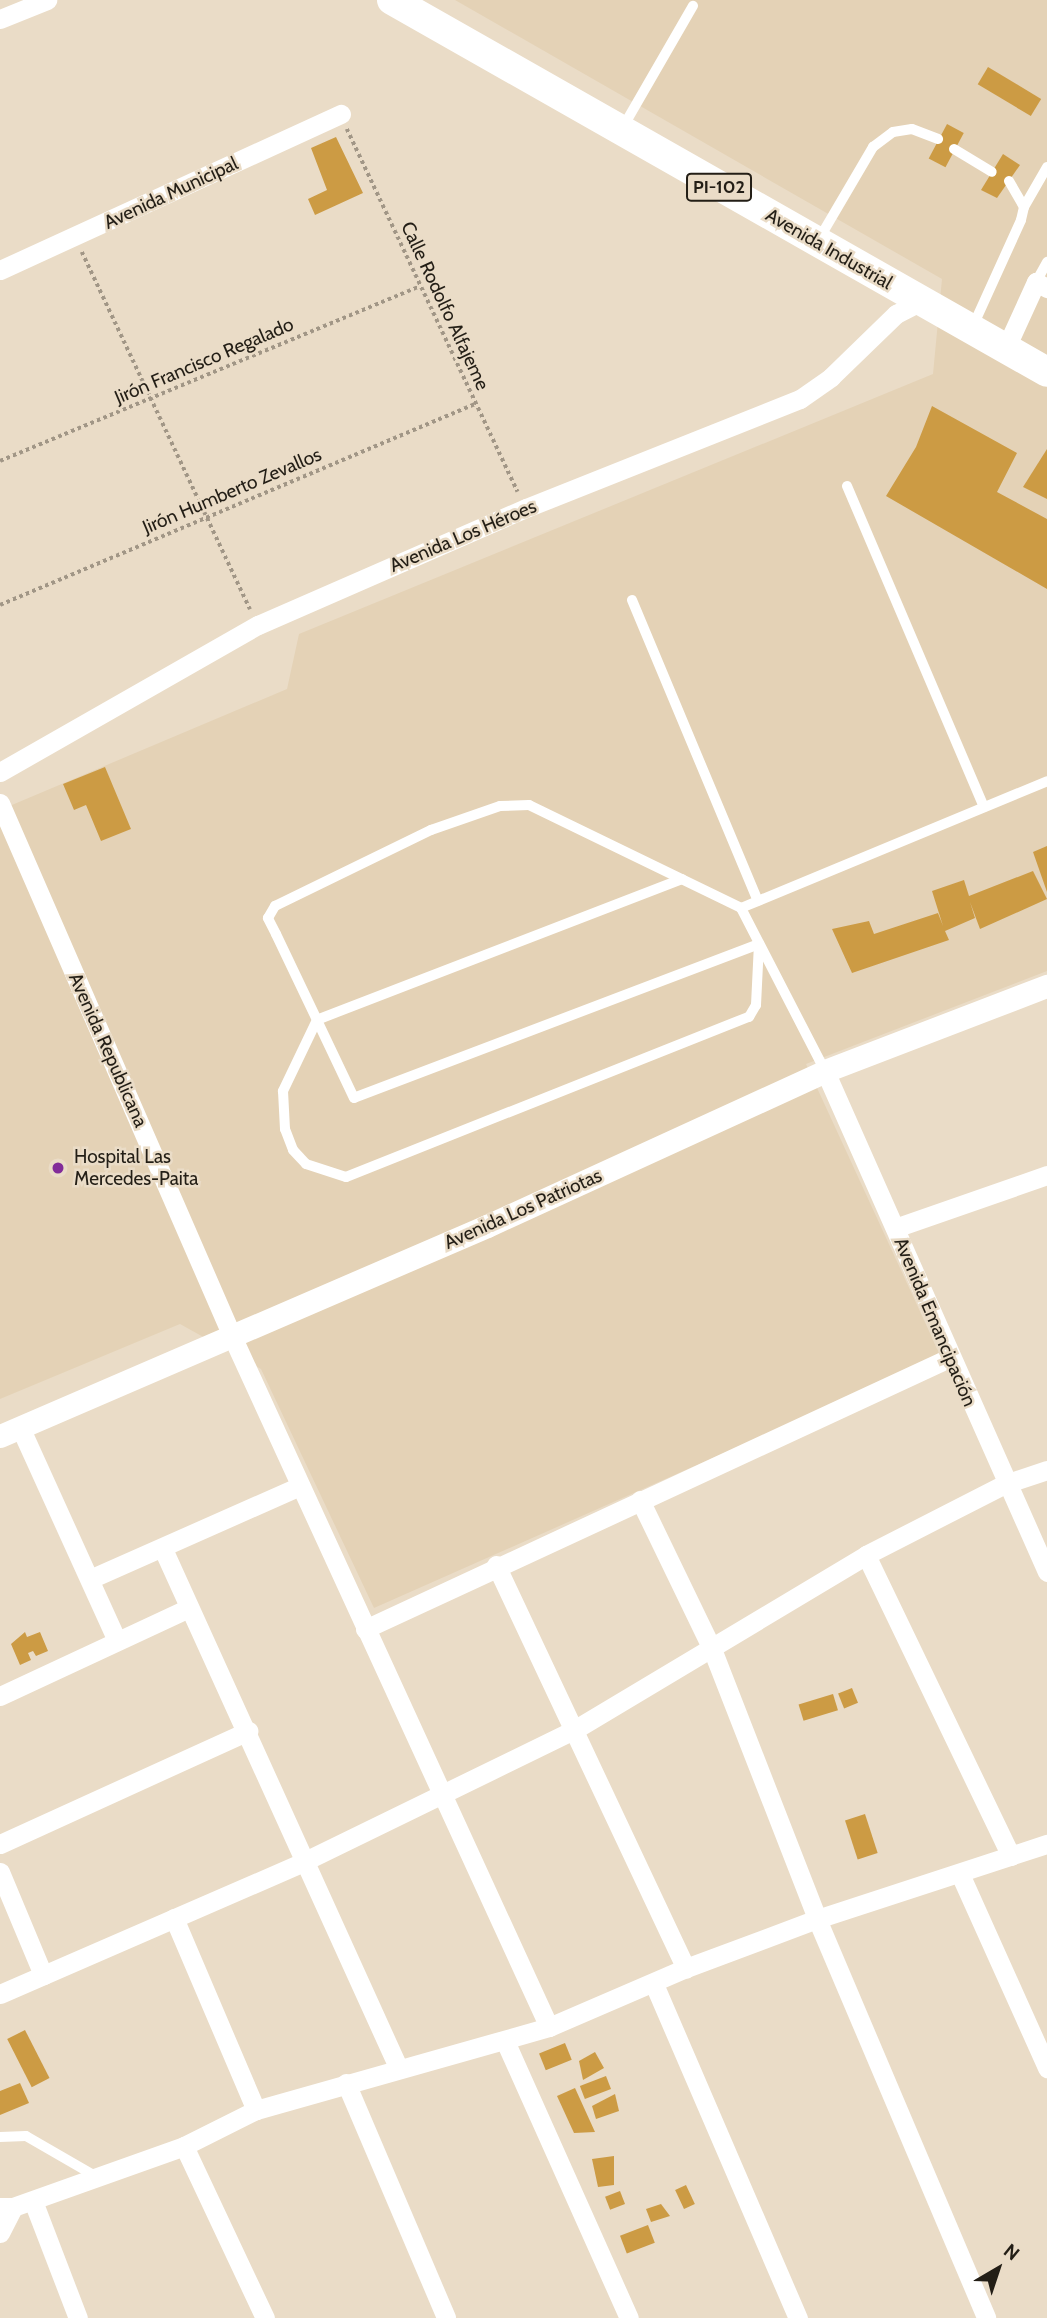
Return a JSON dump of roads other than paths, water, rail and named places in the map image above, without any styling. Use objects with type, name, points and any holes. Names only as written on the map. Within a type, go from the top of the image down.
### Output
[{"type":"main road","name":"Avenida Industrial","points":[[393,0],[1047,372]]},
{"type":"street","points":[[0,19],[47,0]]},
{"type":"street","name":"Avenida Municipal","points":[[0,270],[341,114]]},
{"type":"street","points":[[1005,350],[1041,285]]},
{"type":"street","name":"Avenida Los Héroes","points":[[0,772],[258,625],[526,508],[800,399],[831,377],[896,314],[921,301]]},
{"type":"street","name":"Avenida Republicana","points":[[0,803],[232,1336],[549,2027]]},
{"type":"street","name":"Avenida Los Patriotas","points":[[10,1432],[232,1336],[825,1071],[1047,986]]},
{"type":"street","name":"Avenida Emancipación","points":[[825,1071],[1005,1484],[1047,1572]]},
{"type":"street","points":[[895,1228],[1046,1177]]},
{"type":"street","points":[[365,1629],[496,1565],[951,1357]]},
{"type":"street","points":[[10,1432],[90,1579],[116,1639]]},
{"type":"street","points":[[0,1994],[303,1862],[574,1730],[866,1555],[1005,1484],[1047,1469]]},
{"type":"street","points":[[90,1579],[163,1549],[300,1486]]},
{"type":"street","points":[[640,1500],[712,1649],[817,1919],[986,2318]]},
{"type":"street","points":[[163,1549],[248,1731],[303,1862],[398,2067]]},
{"type":"street","points":[[866,1555],[1011,1856]]},
{"type":"street","points":[[496,1565],[687,1968]]},
{"type":"street","points":[[0,1694],[189,1608]]},
{"type":"street","points":[[0,1844],[248,1731]]},
{"type":"street","points":[[0,2233],[7,2207],[33,2201],[184,2146],[256,2110],[398,2067],[505,2041],[549,2027],[687,1968],[817,1919],[1047,1844]]},
{"type":"street","points":[[0,1872],[43,1975]]},
{"type":"street","points":[[960,1874],[1047,2068]]},
{"type":"street","points":[[174,1918],[256,2110]]},
{"type":"street","points":[[654,1984],[798,2318]]},
{"type":"street","points":[[505,2041],[629,2318]]},
{"type":"street","points":[[346,2083],[446,2318]]},
{"type":"street","points":[[184,2146],[265,2318]]},
{"type":"street","points":[[33,2201],[78,2318]]},
{"type":"lane","points":[[621,130],[693,6]]},
{"type":"lane","points":[[817,243],[873,147],[893,132],[912,129],[938,139]]},
{"type":"lane","points":[[954,149],[992,172]]},
{"type":"lane","points":[[971,330],[1024,207],[1047,167]]},
{"type":"lane","points":[[1009,181],[1024,207]]},
{"type":"lane","points":[[1041,285],[1047,262]]},
{"type":"lane","points":[[847,486],[984,807]]},
{"type":"lane","points":[[632,600],[758,901]]},
{"type":"lane","points":[[741,908],[1047,781]]},
{"type":"lane","points":[[759,944],[354,1098],[268,918],[275,906],[431,830],[500,806],[529,805],[741,908],[825,1071]]},
{"type":"lane","points":[[681,879],[317,1020],[283,1091],[285,1129],[293,1150],[306,1164],[346,1177],[749,1017],[756,1005],[759,944]]},
{"type":"lane","points":[[0,2137],[26,2136],[98,2178]]},
{"type":"place","name":"Hospital Las Mercedes-Paita","points":[[58,1168]]}]
